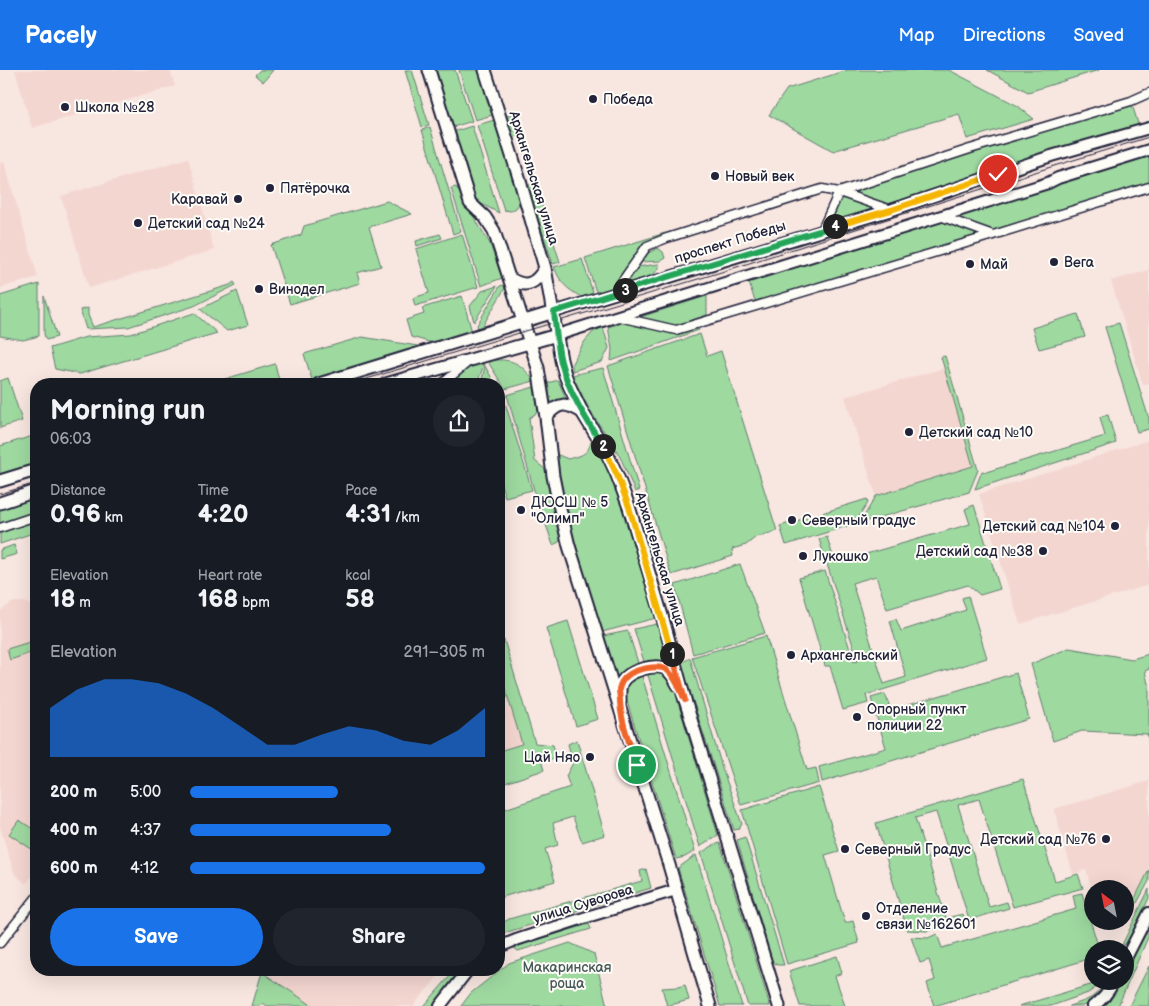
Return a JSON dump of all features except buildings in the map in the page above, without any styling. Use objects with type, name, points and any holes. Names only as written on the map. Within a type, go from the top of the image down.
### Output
[{"type":"main road","points":[[429,70],[470,203],[485,217],[494,231],[524,321],[541,382],[552,468],[569,546],[710,1006]]},
{"type":"main road","name":"Архангельская улица","points":[[486,70],[545,268],[565,375],[582,412],[606,451],[629,507],[685,700],[779,1006]]},
{"type":"main road","name":"проспект Победы","points":[[339,378],[891,210],[1051,156],[1149,128]]},
{"type":"main road","points":[[407,378],[557,335],[1149,150]]},
{"type":"main road","points":[[511,279],[518,284],[530,284],[539,278],[545,268]]},
{"type":"main road","points":[[546,418],[554,408],[565,405],[582,412]]},
{"type":"main road","points":[[0,481],[30,472]]},
{"type":"main road","points":[[0,503],[30,493]]},
{"type":"main road","points":[[621,714],[619,690],[622,682],[634,672],[654,667],[666,669],[672,675],[685,700]]},
{"type":"main road","name":"улица Суворова","points":[[505,945],[676,890]]},
{"type":"main road","points":[[1134,942],[1149,913]]},
{"type":"main road","points":[[440,1006],[464,976]]},
{"type":"main road","points":[[1093,1006],[1101,1002],[1110,990]]},
{"type":"street","points":[[822,230],[840,192],[1131,101],[1149,93]]},
{"type":"street","points":[[617,316],[676,330],[993,236],[1149,187]]},
{"type":"street","points":[[614,293],[647,246],[822,189],[840,192],[891,210]]},
{"type":"street","points":[[940,216],[993,236]]},
{"type":"street","points":[[449,378],[470,360]]},
{"type":"street","points":[[0,528],[30,518]]},
{"type":"street","points":[[0,943],[30,906]]},
{"type":"shaded area","name":"Школа №28","points":[[15,70],[170,70],[175,86],[32,128]]},
{"type":"shaded area","name":"Детский сад №24","points":[[188,158],[214,250],[89,288],[61,196]]},
{"type":"shaded area","points":[[4,162],[38,277],[0,288],[0,163]]},
{"type":"shaded area","points":[[1149,270],[1149,383],[1143,385],[1111,281]]},
{"type":"shaded area","name":"Детский сад №10","points":[[944,368],[973,466],[876,496],[845,397]]},
{"type":"shaded area","points":[[1149,440],[1149,585],[1020,624],[979,494]]},
{"type":"shaded area","points":[[13,602],[25,602],[30,606],[30,878],[26,884],[14,873],[0,827],[0,611]]},
{"type":"shaded area","points":[[505,687],[523,744],[505,749]]},
{"type":"shaded area","name":"Детский сад №76","points":[[1149,781],[1149,870],[1138,893],[1134,895],[1134,880],[1089,880],[1086,870],[1073,874],[1054,809]]},
{"type":"shaded area","points":[[268,976],[438,976],[413,1006],[313,1006]]},
{"type":"green space","points":[[260,70],[273,70],[263,82],[255,75]]},
{"type":"green space","points":[[405,70],[412,70],[429,125],[422,127]]},
{"type":"green space","points":[[433,70],[455,70],[472,121],[450,128]]},
{"type":"green space","points":[[459,70],[483,70],[496,114],[475,120]]},
{"type":"green space","points":[[848,70],[949,70],[1018,106],[1034,119],[967,139],[959,114],[833,151],[769,115],[787,89]]},
{"type":"green space","points":[[987,70],[1099,70],[1028,92]]},
{"type":"green space","points":[[1131,101],[1140,130],[822,230],[839,192]]},
{"type":"green space","points":[[512,114],[519,135],[512,138],[505,117]]},
{"type":"green space","points":[[498,119],[519,186],[519,204],[511,211],[504,210],[477,125]]},
{"type":"green space","points":[[472,126],[499,213],[474,200],[453,132]]},
{"type":"green space","points":[[430,127],[461,231],[453,234],[422,130]]},
{"type":"green space","points":[[1149,150],[1149,187],[756,305],[747,276]]},
{"type":"green space","points":[[535,183],[560,262],[553,264],[527,186]]},
{"type":"green space","points":[[456,187],[490,244],[502,278],[481,286],[451,188]]},
{"type":"green space","points":[[387,201],[412,214],[369,227],[381,266],[357,273],[360,283],[290,304],[271,245],[301,235],[304,226]]},
{"type":"green space","points":[[665,233],[667,238],[647,246],[615,289],[597,295],[585,258]]},
{"type":"green space","points":[[440,234],[442,238],[417,246],[416,241]]},
{"type":"green space","points":[[462,234],[478,287],[415,306],[413,298],[429,293],[416,249]]},
{"type":"green space","points":[[658,248],[663,252],[665,258],[660,261],[641,262],[646,254]]},
{"type":"green space","points":[[582,259],[594,296],[581,297],[571,291],[559,278],[554,267]]},
{"type":"green space","points":[[659,264],[659,268],[653,275],[627,283],[637,267]]},
{"type":"green space","points":[[234,282],[236,285],[194,306],[128,327],[86,329],[80,310],[88,308],[88,315],[93,327],[230,285]]},
{"type":"green space","points":[[39,284],[39,336],[23,340],[0,336],[0,296]]},
{"type":"green space","points":[[504,285],[505,288],[482,327],[478,328],[477,325],[500,286]]},
{"type":"green space","points":[[497,286],[474,322],[470,306],[482,291]]},
{"type":"green space","points":[[237,291],[248,325],[227,331],[200,309]]},
{"type":"green space","points":[[44,296],[57,337],[46,340],[44,334]]},
{"type":"green space","points":[[462,296],[472,332],[433,343],[411,337],[406,320],[424,314],[422,308]]},
{"type":"green space","points":[[707,296],[707,315],[695,319],[699,330],[611,361],[612,349],[608,327]]},
{"type":"green space","points":[[194,313],[217,333],[80,374],[55,369],[50,348],[86,337],[131,334]]},
{"type":"green space","points":[[1078,314],[1085,337],[1039,349],[1032,328]]},
{"type":"green space","points":[[1119,323],[1149,419],[1149,429],[1137,432],[1105,327]]},
{"type":"green space","points":[[603,327],[609,348],[602,362],[572,371],[572,363],[585,341],[593,332]]},
{"type":"green space","points":[[700,334],[707,356],[721,351],[777,531],[756,537],[746,545],[732,549],[733,556],[671,575],[608,366]]},
{"type":"green space","points":[[362,337],[424,347],[328,378],[311,378],[304,354]]},
{"type":"green space","points":[[945,356],[978,470],[969,492],[860,523],[876,496],[973,466],[941,357]]},
{"type":"green space","points":[[503,360],[518,364],[534,381],[505,389],[505,378],[498,378],[488,362]]},
{"type":"green space","points":[[275,364],[278,378],[228,378]]},
{"type":"green space","points":[[484,364],[479,378],[454,378],[465,369]]},
{"type":"green space","points":[[485,366],[492,378],[482,378]]},
{"type":"green space","points":[[603,368],[639,490],[635,492],[613,444],[596,420],[572,375]]},
{"type":"green space","points":[[8,378],[22,421],[0,428],[0,381]]},
{"type":"green space","points":[[558,380],[567,401],[551,407],[548,383]]},
{"type":"green space","points":[[534,387],[538,412],[529,418],[535,461],[546,470],[550,498],[560,538],[559,542],[553,545],[534,490],[507,395]]},
{"type":"green space","points":[[505,402],[532,490],[505,497]]},
{"type":"green space","points":[[1108,415],[1116,443],[975,489],[982,471],[986,472],[1105,436],[1100,417]]},
{"type":"green space","points":[[30,437],[30,468],[0,477],[0,446]]},
{"type":"green space","points":[[591,442],[605,465],[616,490],[656,618],[602,632],[564,499],[556,454],[568,459],[580,456],[588,450]]},
{"type":"green space","points":[[30,499],[30,515],[0,524],[0,509]]},
{"type":"green space","points":[[867,499],[868,503],[854,524],[786,545],[780,526]]},
{"type":"green space","points":[[974,505],[1000,589],[980,595],[968,585],[887,609],[876,576],[852,583],[884,684],[906,677],[890,621],[896,619],[901,631],[966,610],[962,598],[968,596],[987,658],[866,695],[868,703],[843,710],[830,666],[825,666],[799,578],[825,571],[854,662],[858,661],[819,539],[827,537],[835,563],[970,524],[965,509]]},
{"type":"green space","points":[[30,521],[30,534],[0,544],[0,530]]},
{"type":"green space","points":[[14,545],[17,554],[0,559],[0,550]]},
{"type":"green space","points":[[740,564],[765,633],[693,654],[675,585]]},
{"type":"green space","points":[[568,621],[598,719],[576,726],[546,628]]},
{"type":"green space","points":[[657,624],[672,669],[645,665],[634,629]]},
{"type":"green space","points":[[628,631],[639,666],[617,682],[603,636]]},
{"type":"green space","points":[[766,636],[807,770],[816,768],[819,783],[741,805],[692,657]]},
{"type":"green space","points":[[30,642],[30,653],[10,660],[7,649]]},
{"type":"green space","points":[[505,643],[535,743],[553,745],[557,759],[543,759],[544,770],[505,783],[505,749],[522,744],[505,688]]},
{"type":"green space","points":[[1069,648],[1132,659],[1149,654],[1149,669],[1145,671],[1149,684],[1149,739],[1147,734],[1082,731],[1053,741],[1031,664]]},
{"type":"green space","points":[[690,658],[723,771],[742,824],[739,829],[734,830],[681,663]]},
{"type":"green space","points":[[661,671],[672,682],[718,835],[700,847],[647,672]]},
{"type":"green space","points":[[641,673],[695,851],[685,857],[676,859],[624,692],[625,684]]},
{"type":"green space","points":[[1016,673],[1029,719],[822,782],[819,767],[886,748],[871,698],[885,694],[891,710]]},
{"type":"green space","points":[[577,740],[605,835],[582,842],[573,817],[553,823],[558,845],[545,849],[555,881],[505,896],[505,809],[570,787],[566,776],[573,763],[568,744]]},
{"type":"green space","points":[[1023,779],[1055,881],[1078,874],[1083,888],[1013,907],[979,799],[958,805],[989,907],[1007,902],[1009,908],[969,920],[936,812],[915,818],[946,918],[963,914],[965,920],[927,931],[907,930],[876,823]]},
{"type":"green space","points":[[819,787],[839,851],[825,855],[845,923],[853,921],[859,943],[787,964],[742,810]]},
{"type":"green space","points":[[19,820],[30,827],[30,848],[9,834]]},
{"type":"green space","points":[[745,837],[784,965],[777,965],[772,961],[737,840]]},
{"type":"green space","points":[[720,843],[770,1006],[748,1006],[701,853]]},
{"type":"green space","points":[[696,855],[742,1006],[720,1006],[678,868]]},
{"type":"green space","points":[[646,869],[651,888],[505,933],[505,921],[509,919],[642,881],[640,871]]},
{"type":"green space","points":[[1149,870],[1149,881],[1134,908],[1134,900]]},
{"type":"green space","points":[[1149,889],[1149,898],[1129,940],[1124,940],[1129,930],[1134,930],[1134,920]]},
{"type":"green space","points":[[1082,893],[1084,900],[1084,930],[1093,930],[1096,940],[1084,940],[1084,960],[934,1006],[927,983],[935,980],[929,960],[920,963],[911,937],[928,938],[937,934],[942,948],[1076,909],[1073,895]]},
{"type":"green space","points":[[589,924],[591,929],[518,951],[513,947]]},
{"type":"green space","points":[[1144,932],[1149,935],[1134,969],[1134,952]]},
{"type":"green space","name":"Макаринская роща","points":[[570,943],[594,954],[607,1006],[461,1006],[471,993],[493,976],[505,976],[505,966],[509,963]]},
{"type":"green space","points":[[837,956],[842,973],[835,976],[845,1006],[800,1006],[789,971]]},
{"type":"green space","points":[[1149,966],[1149,1006],[1129,1006]]},
{"type":"green space","points":[[261,976],[268,976],[313,1006],[267,1006],[263,1003],[261,1006],[252,1006]]},
{"type":"green space","points":[[450,976],[455,978],[433,1006],[424,1006]]},
{"type":"green space","points":[[685,985],[689,1000],[667,1006],[662,988]]},
{"type":"green space","points":[[1084,987],[1084,990],[1092,990],[1051,1006],[1019,1006]]},
{"type":"green space","points":[[1103,990],[1098,998],[1086,1005],[1069,1006],[1086,1000]]},
{"type":"green space","points":[[1116,990],[1125,990],[1118,1006],[1103,1006],[1110,1001]]},
{"type":"tram line","points":[[370,378],[718,273],[1149,137]]},
{"type":"tram line","points":[[0,494],[30,485]]},
{"type":"place","name":"Победа","points":[[593,99]]},
{"type":"place","name":"Школа №28","points":[[65,107]]},
{"type":"place","name":"Новый век","points":[[715,176]]},
{"type":"place","name":"Пятёрочка","points":[[270,188]]},
{"type":"place","name":"Каравай","points":[[238,199]]},
{"type":"place","name":"Детский сад №24","points":[[138,223]]},
{"type":"place","name":"Вега","points":[[1054,262]]},
{"type":"place","name":"Май","points":[[970,264]]},
{"type":"place","name":"Винодел","points":[[259,289]]},
{"type":"place","name":"Детский сад №10","points":[[909,432]]},
{"type":"place","name":"ДЮСШ № 5 \"Олимп\"","points":[[521,510]]},
{"type":"place","name":"Северный градус","points":[[792,520]]},
{"type":"place","name":"Детский сад №104","points":[[1115,526]]},
{"type":"place","name":"Детский сад №38","points":[[1043,551]]},
{"type":"place","name":"Лукошко","points":[[803,556]]},
{"type":"place","name":"Архангельский","points":[[791,655]]},
{"type":"place","name":"Опорный пункт полиции 22","points":[[857,717]]},
{"type":"place","name":"Цай Няо","points":[[590,757]]},
{"type":"place","name":"Детский сад №76","points":[[1106,839]]},
{"type":"place","name":"Северный Градус","points":[[845,849]]},
{"type":"place","name":"Отделение связи №162601","points":[[866,916]]},
{"type":"route","points":[[637,765],[621,714],[619,690],[622,682],[634,672],[660,667],[666,669],[672,675],[685,700],[629,507],[606,451],[582,412],[565,375],[554,312],[891,210],[998,174]]}]
